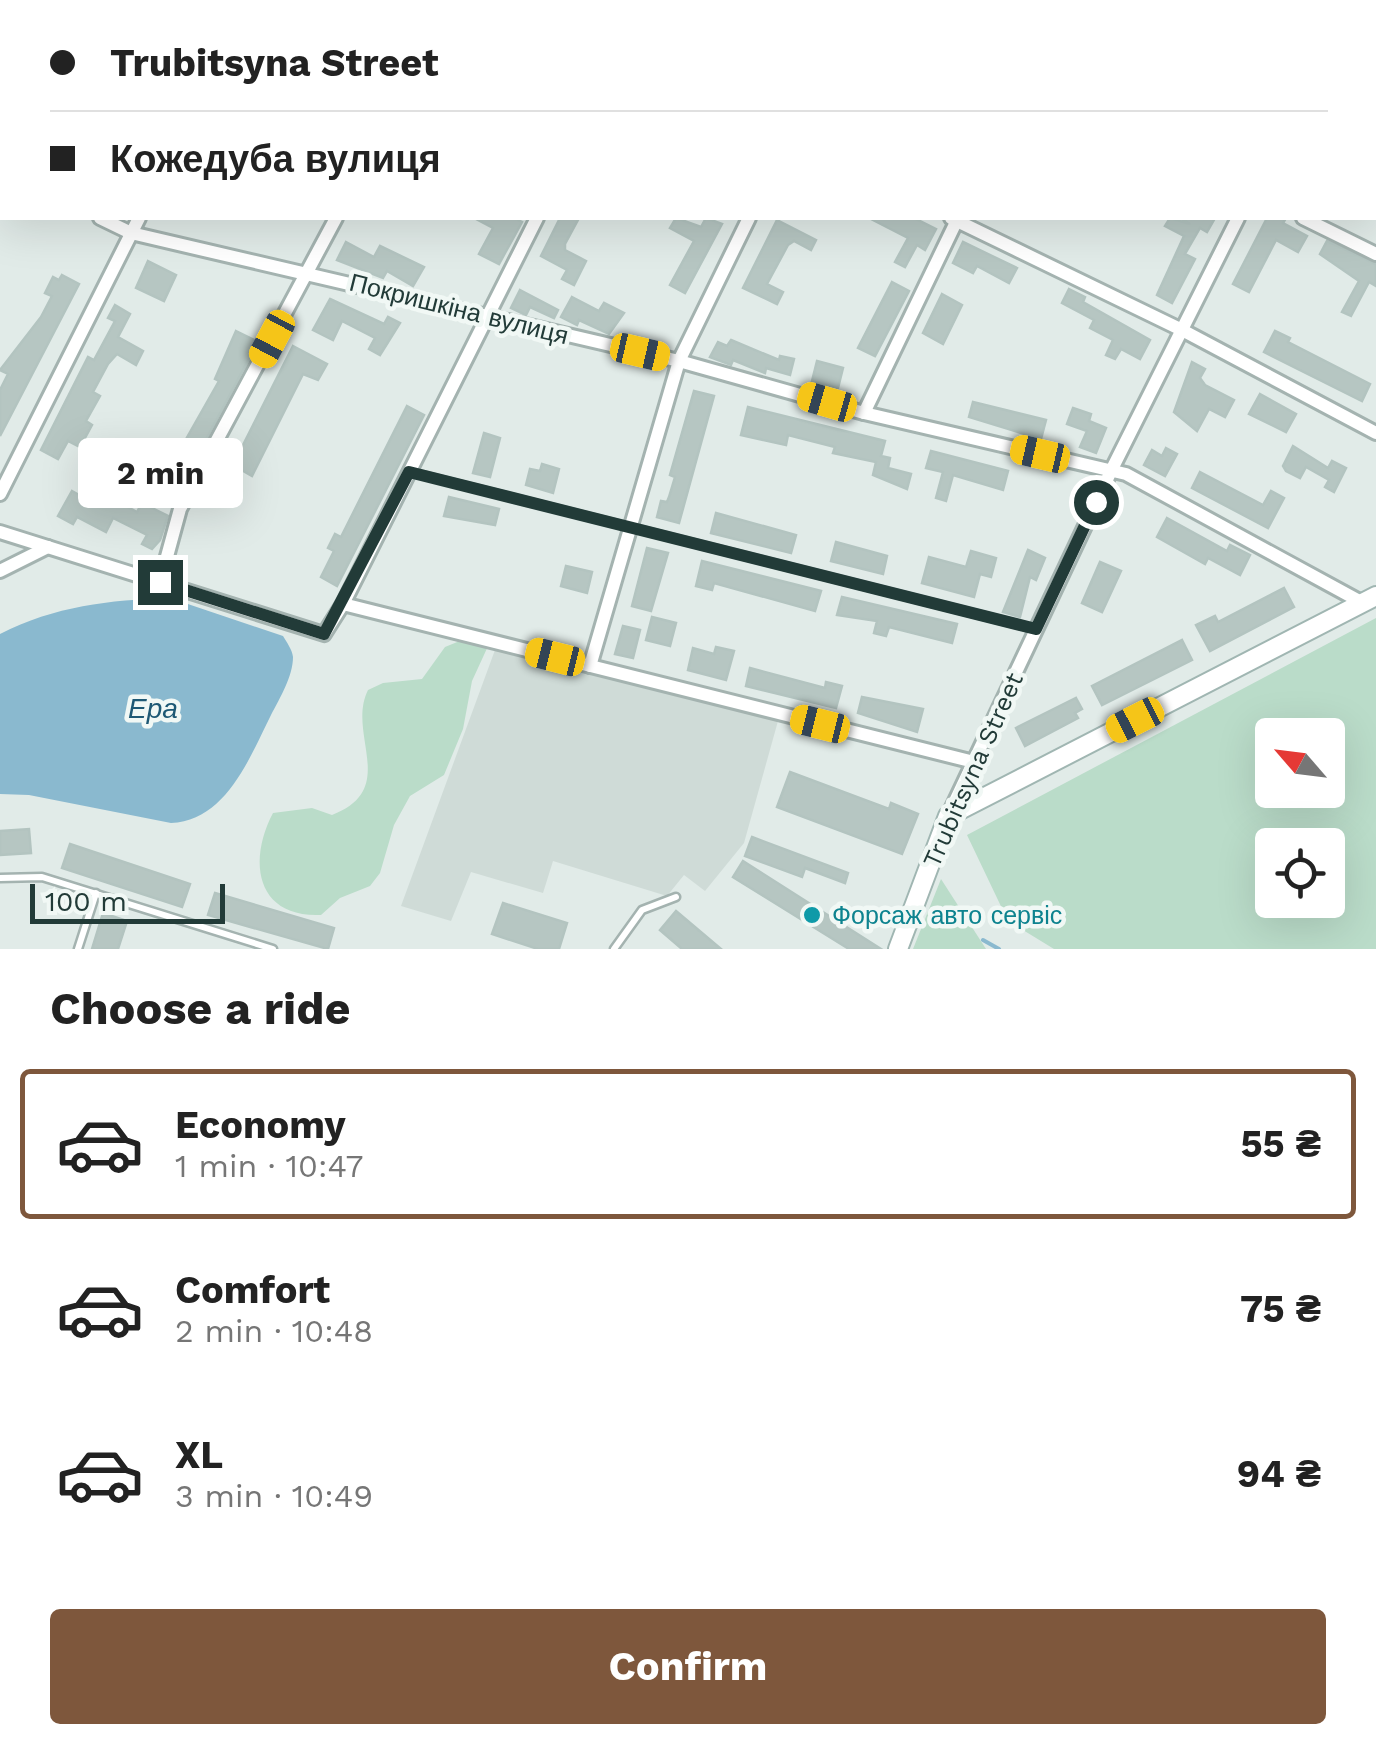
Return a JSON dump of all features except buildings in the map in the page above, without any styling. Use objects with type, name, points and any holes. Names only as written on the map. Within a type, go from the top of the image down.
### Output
[{"type":"street","name":"Покришкіна вулиця","points":[[104,220],[131,233],[679,361],[864,413],[1110,471],[1144,482],[1370,600]]},
{"type":"street","points":[[0,494],[138,220]]},
{"type":"street","points":[[160,582],[180,509],[335,220]]},
{"type":"street","points":[[0,532],[324,634],[343,604],[536,220]]},
{"type":"street","points":[[590,666],[679,361],[748,220]]},
{"type":"street","points":[[864,413],[954,220]]},
{"type":"street","points":[[959,220],[1182,330],[1376,433]]},
{"type":"street","name":"Trubitsyna Street","points":[[898,949],[948,816],[1110,471],[1237,220]]},
{"type":"street","points":[[1308,220],[1376,254]]},
{"type":"street","points":[[0,571],[48,547]]},
{"type":"street","points":[[948,816],[1370,600]]},
{"type":"street","points":[[343,604],[974,762]]},
{"type":"lane","points":[[409,472],[1036,629]]},
{"type":"lane","points":[[0,878],[42,876],[273,949]]},
{"type":"lane","points":[[78,949],[96,893]]},
{"type":"lane","points":[[614,949],[642,910],[676,897]]},
{"type":"shaded area","points":[[495,650],[778,721],[744,843],[705,891],[684,875],[667,896],[553,861],[543,893],[471,872],[451,921],[401,906]]},
{"type":"green space","points":[[1376,618],[1376,949],[1054,949],[1008,921],[967,835]]},
{"type":"green space","points":[[467,638],[489,644],[472,681],[463,729],[444,775],[410,796],[394,825],[380,873],[370,886],[340,898],[321,915],[282,907],[270,896],[260,867],[265,831],[273,813],[312,808],[332,815],[352,804],[363,791],[367,776],[363,707],[368,690],[383,683],[422,679],[445,647]]},
{"type":"green space","points":[[941,879],[986,949],[913,949]]},
{"type":"water","name":"Ера","points":[[170,598],[283,636],[292,654],[291,672],[282,694],[245,767],[221,799],[190,820],[171,823],[29,795],[0,794],[0,634],[41,617],[83,606]]},
{"type":"waterway","points":[[983,940],[999,949]]},
{"type":"place","name":"Форсаж авто сервіс","points":[[812,915]]},
{"type":"route","points":[[160,582],[324,634],[409,472],[1036,629],[1096,502]]}]
